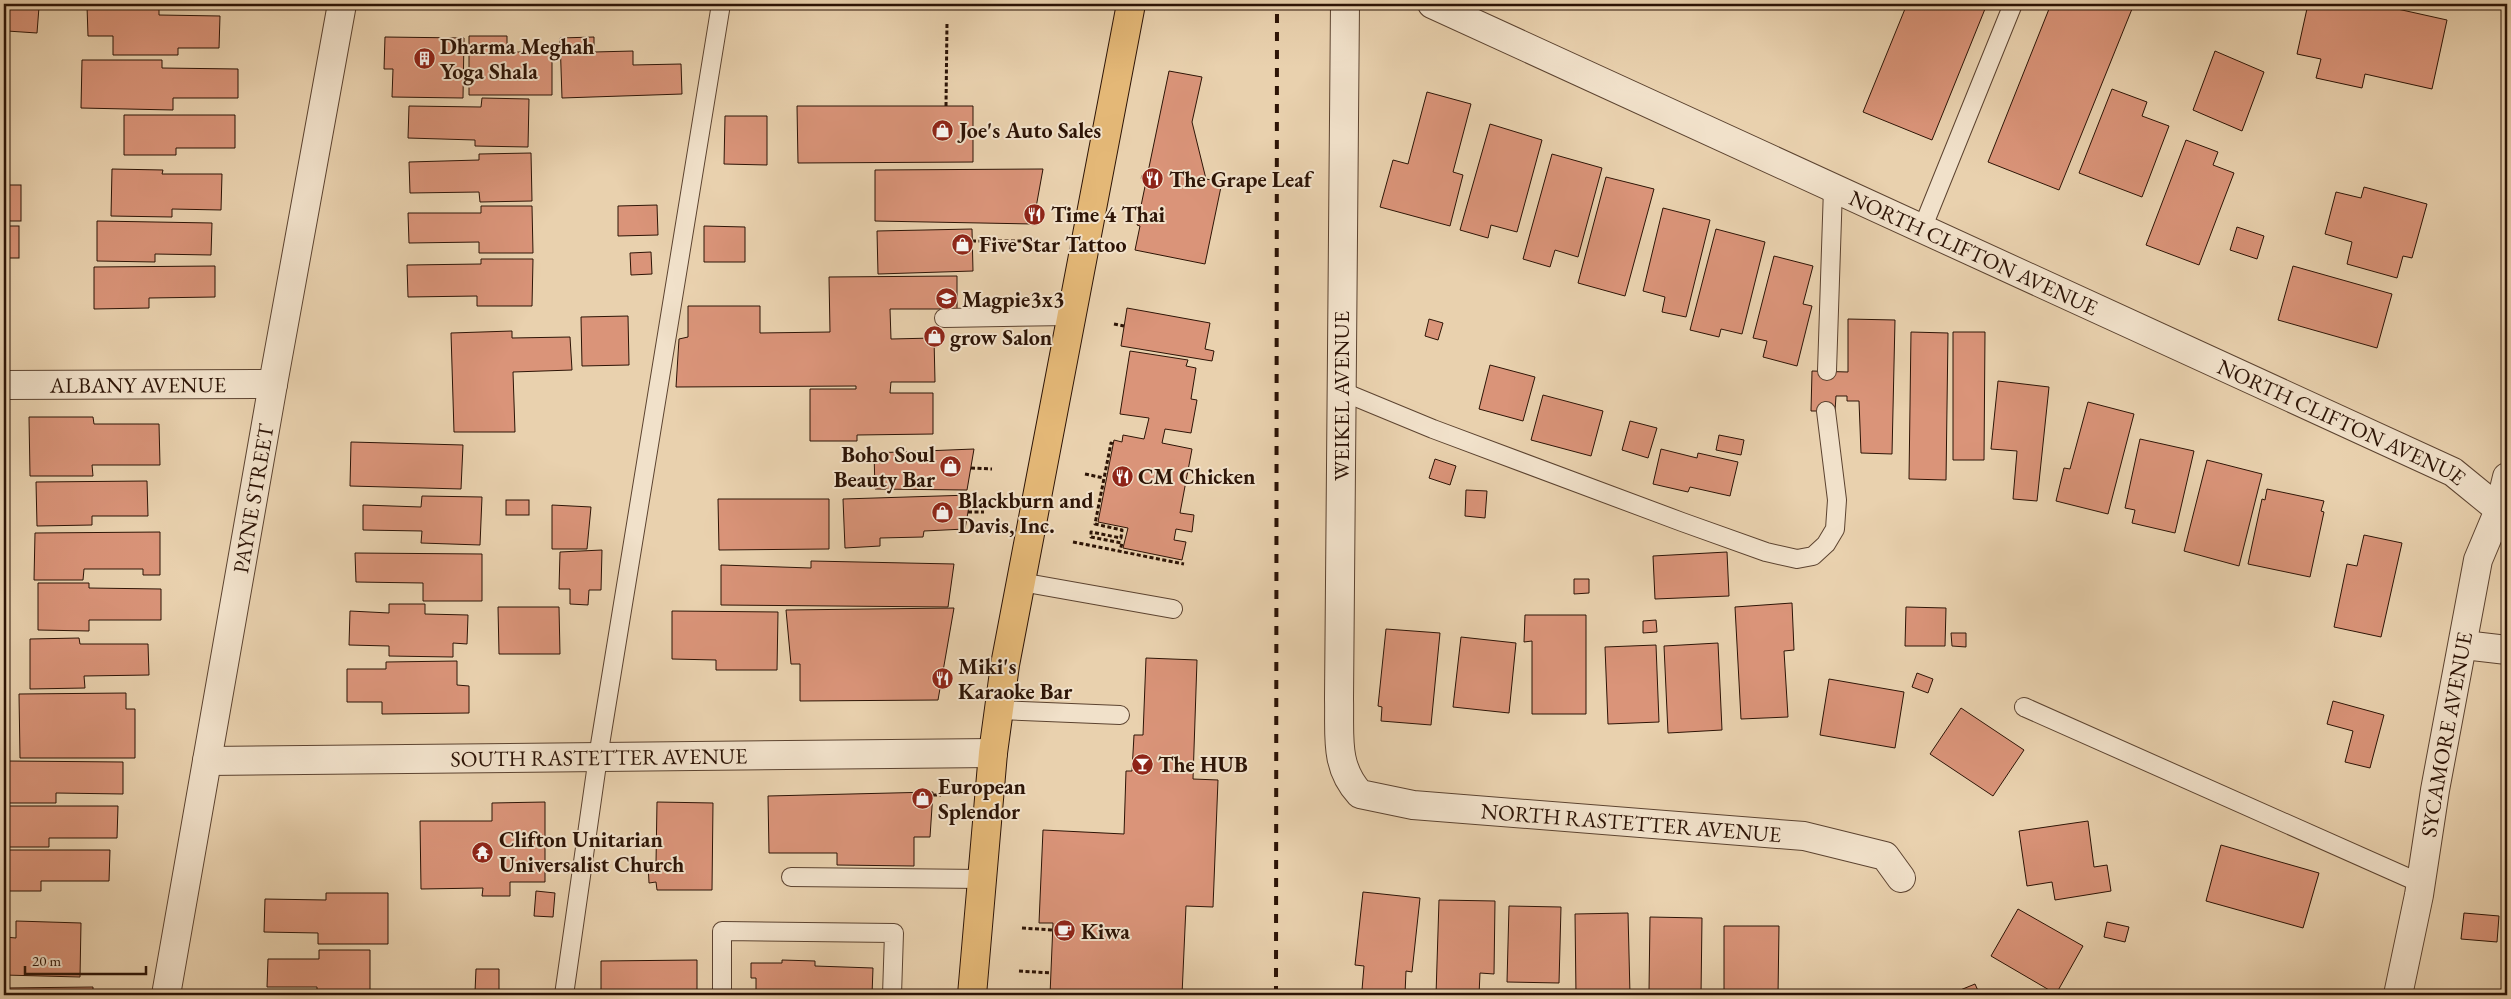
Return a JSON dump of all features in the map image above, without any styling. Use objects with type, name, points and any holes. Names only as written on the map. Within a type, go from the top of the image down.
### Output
[{"type":"main road","points":[[972,995],[993,752],[999,710],[1070,316],[1131,4]]},
{"type":"street","name":"PAYNE STREET","points":[[166,995],[342,4]]},
{"type":"street","name":"WEIKEL AVENUE","points":[[1345,4],[1338,699],[1340,758],[1345,774],[1352,785]]},
{"type":"street","name":"NORTH CLIFTON AVENUE","points":[[1432,4],[2453,472],[2503,513]]},
{"type":"street","name":"ALBANY AVENUE","points":[[4,386],[273,384]]},
{"type":"street","name":"SYCAMORE AVENUE","points":[[2398,995],[2420,883],[2435,790],[2464,645],[2478,560],[2503,513],[2507,477]]},
{"type":"street","points":[[2464,645],[2507,650]]},
{"type":"street","name":"SOUTH RASTETTER AVENUE","points":[[207,761],[993,752]]},
{"type":"street","name":"NORTH RASTETTER AVENUE","points":[[1352,785],[1360,794],[1413,805],[1804,836],[1885,856],[1900,878]]},
{"type":"lane","points":[[564,995],[598,757],[721,4]]},
{"type":"lane","points":[[1922,229],[2013,4]]},
{"type":"lane","points":[[1827,371],[1833,188]]},
{"type":"lane","points":[[944,318],[1070,316]]},
{"type":"lane","points":[[1341,391],[1433,429],[1672,519],[1766,552],[1796,559],[1813,556],[1826,544],[1835,529],[1836,500],[1826,411]]},
{"type":"lane","points":[[1021,582],[1174,609]]},
{"type":"lane","points":[[2024,708],[2420,883]]},
{"type":"lane","points":[[999,710],[1120,715]]},
{"type":"lane","points":[[790,877],[982,879]]},
{"type":"lane","points":[[722,995],[722,931],[894,932],[892,995]]},
{"type":"path","points":[[946,22],[946,106]]},
{"type":"path","points":[[1141,176],[1147,178]]},
{"type":"path","points":[[972,241],[1035,241]]},
{"type":"path","points":[[1114,324],[1124,326]]},
{"type":"path","points":[[1113,444],[1110,443],[1095,524],[1122,530],[1121,538],[1092,532],[1091,537],[1122,543],[1120,551]]},
{"type":"path","points":[[971,468],[992,469]]},
{"type":"path","points":[[1085,474],[1104,478]]},
{"type":"path","points":[[968,512],[984,512]]},
{"type":"path","points":[[1072,542],[1184,564]]},
{"type":"path","points":[[942,679],[952,680]]},
{"type":"path","points":[[933,795],[941,795]]},
{"type":"path","points":[[1022,928],[1053,930]]},
{"type":"path","points":[[1019,971],[1051,973]]},
{"type":"building","points":[[1907,4],[1987,4],[1932,140],[1863,112]]},
{"type":"building","points":[[2051,4],[2134,4],[2059,190],[1988,162]]},
{"type":"building","points":[[2308,4],[2375,4],[2447,20],[2432,89],[2365,74],[2362,88],[2316,78],[2321,59],[2297,54]]},
{"type":"building","points":[[9,5],[39,7],[37,33],[7,31]]},
{"type":"building","points":[[87,6],[159,6],[159,15],[220,16],[219,48],[178,48],[178,55],[113,55],[113,36],[88,36]]},
{"type":"building","points":[[469,36],[507,36],[507,52],[552,52],[552,95],[469,95]]},
{"type":"building","name":"Dharma Meghah Yoga Shala","points":[[385,37],[464,38],[463,98],[392,97],[393,69],[384,69]]},
{"type":"building","points":[[594,37],[594,52],[633,51],[633,65],[681,64],[682,94],[562,98],[560,38]]},
{"type":"building","points":[[2215,51],[2264,72],[2242,131],[2193,110]]},
{"type":"building","points":[[82,60],[162,60],[162,68],[238,69],[238,98],[173,98],[173,110],[81,108]]},
{"type":"building","points":[[1169,71],[1202,77],[1192,122],[1206,179],[1222,182],[1205,264],[1135,250],[1140,226],[1137,225]]},
{"type":"building","points":[[2112,89],[2147,102],[2142,116],[2169,126],[2142,197],[2079,173]]},
{"type":"building","points":[[1427,92],[1471,104],[1453,172],[1463,175],[1450,226],[1380,207],[1393,160],[1408,164]]},
{"type":"building","points":[[482,98],[529,99],[528,147],[475,146],[475,140],[408,138],[409,106],[481,107]]},
{"type":"building","points":[[797,106],[973,106],[973,162],[798,163]]},
{"type":"building","points":[[124,115],[235,115],[235,148],[176,148],[176,155],[124,155]]},
{"type":"building","points":[[725,116],[767,116],[767,165],[724,164]]},
{"type":"building","points":[[1490,124],[1542,140],[1517,232],[1491,225],[1488,238],[1460,230]]},
{"type":"building","points":[[2186,140],[2218,152],[2213,165],[2234,173],[2199,265],[2146,245]]},
{"type":"building","points":[[531,153],[532,201],[480,202],[479,192],[410,193],[409,162],[479,160],[479,154]]},
{"type":"building","points":[[1552,154],[1602,168],[1578,257],[1555,250],[1550,267],[1523,259]]},
{"type":"building","points":[[112,169],[163,170],[162,174],[222,174],[221,210],[172,209],[172,217],[111,216]]},
{"type":"building","points":[[1043,169],[1033,224],[875,221],[875,170]]},
{"type":"building","points":[[1606,177],[1654,189],[1625,296],[1578,283]]},
{"type":"building","points":[[4,185],[21,185],[21,221],[4,221]]},
{"type":"building","points":[[2364,187],[2427,204],[2412,258],[2403,256],[2397,278],[2347,264],[2352,242],[2325,234],[2336,192],[2361,198]]},
{"type":"building","points":[[657,205],[658,235],[618,236],[618,206]]},
{"type":"building","points":[[481,206],[532,206],[533,253],[479,253],[479,242],[409,243],[408,213],[481,213]]},
{"type":"building","points":[[1663,208],[1710,220],[1686,317],[1662,312],[1665,297],[1643,291]]},
{"type":"building","points":[[97,221],[212,223],[211,255],[155,254],[155,262],[97,261]]},
{"type":"building","points":[[4,226],[19,226],[19,258],[4,258]]},
{"type":"building","points":[[704,226],[745,227],[745,262],[704,262]]},
{"type":"building","points":[[2237,227],[2264,236],[2257,259],[2230,250]]},
{"type":"building","points":[[972,229],[973,271],[878,274],[877,231]]},
{"type":"building","points":[[1716,229],[1765,242],[1742,334],[1721,329],[1719,337],[1690,330]]},
{"type":"building","points":[[651,252],[652,274],[631,275],[630,253]]},
{"type":"building","points":[[1774,256],[1813,266],[1803,304],[1812,306],[1797,366],[1763,357],[1767,341],[1753,338]]},
{"type":"building","points":[[481,259],[533,259],[532,306],[477,306],[477,296],[408,297],[407,265],[481,264]]},
{"type":"building","points":[[215,266],[215,297],[149,298],[149,308],[94,309],[94,267]]},
{"type":"building","points":[[2293,266],[2392,294],[2377,348],[2278,320]]},
{"type":"building","points":[[957,276],[957,309],[890,309],[891,339],[934,338],[935,382],[891,382],[890,393],[933,393],[933,434],[857,435],[857,441],[810,441],[810,389],[856,389],[856,386],[676,387],[679,339],[688,337],[688,306],[760,306],[760,333],[830,332],[829,277]]},
{"type":"building","points":[[1127,308],[1210,323],[1205,349],[1214,351],[1212,361],[1121,346]]},
{"type":"building","points":[[628,316],[629,365],[582,366],[581,317]]},
{"type":"building","points":[[1429,319],[1443,323],[1438,340],[1425,336]]},
{"type":"building","points":[[1848,319],[1895,320],[1892,454],[1861,453],[1859,401],[1847,401],[1847,396],[1836,396],[1835,411],[1811,411],[1812,371],[1848,372]]},
{"type":"building","points":[[512,331],[512,338],[570,337],[572,370],[513,372],[515,432],[454,432],[451,333]]},
{"type":"building","points":[[1911,332],[1948,333],[1946,480],[1909,479]]},
{"type":"building","points":[[1953,332],[1985,332],[1984,460],[1953,460]]},
{"type":"building","points":[[1130,351],[1188,360],[1186,366],[1196,368],[1191,399],[1197,400],[1191,433],[1165,429],[1162,443],[1192,449],[1180,513],[1194,515],[1192,532],[1176,529],[1174,540],[1186,542],[1182,560],[1123,548],[1128,528],[1098,522],[1114,440],[1122,442],[1123,435],[1144,439],[1149,418],[1120,414]]},
{"type":"building","points":[[1490,365],[1535,377],[1523,421],[1479,409]]},
{"type":"building","points":[[1998,381],[2049,387],[2037,501],[2013,499],[2017,451],[1991,449]]},
{"type":"building","points":[[1543,395],[1603,411],[1591,456],[1531,440]]},
{"type":"building","points":[[2088,402],[2134,414],[2108,514],[2056,501],[2064,468],[2070,469]]},
{"type":"building","points":[[29,417],[93,417],[94,424],[159,424],[160,465],[92,465],[93,476],[30,476]]},
{"type":"building","points":[[1630,421],[1657,428],[1648,458],[1622,450]]},
{"type":"building","points":[[1719,435],[1744,440],[1741,455],[1716,450]]},
{"type":"building","points":[[2140,439],[2194,451],[2175,533],[2132,523],[2135,510],[2125,508]]},
{"type":"building","points":[[351,442],[463,445],[461,489],[350,486]]},
{"type":"building","points":[[974,449],[967,490],[875,489],[874,453]]},
{"type":"building","points":[[1661,449],[1697,458],[1698,453],[1738,462],[1730,496],[1690,487],[1688,492],[1653,484]]},
{"type":"building","points":[[1435,459],[1456,466],[1450,485],[1429,478]]},
{"type":"building","points":[[2207,460],[2262,474],[2239,566],[2184,551]]},
{"type":"building","points":[[147,481],[148,516],[92,516],[92,525],[37,526],[36,482]]},
{"type":"building","points":[[2267,489],[2324,501],[2321,511],[2324,512],[2310,577],[2248,564],[2262,499],[2265,500]]},
{"type":"building","points":[[1466,490],[1487,491],[1485,518],[1465,516]]},
{"type":"building","points":[[971,495],[965,529],[924,531],[923,537],[880,538],[880,546],[845,548],[843,499]]},
{"type":"building","points":[[422,496],[482,497],[480,545],[421,543],[422,531],[363,530],[363,505],[421,507]]},
{"type":"building","points":[[718,499],[829,499],[829,549],[719,550]]},
{"type":"building","points":[[506,500],[529,500],[529,515],[506,515]]},
{"type":"building","points":[[552,505],[591,507],[587,549],[552,549]]},
{"type":"building","points":[[160,532],[160,575],[143,575],[143,569],[84,569],[83,580],[34,580],[35,533]]},
{"type":"building","points":[[2364,535],[2402,543],[2381,637],[2334,627],[2347,564],[2357,566]]},
{"type":"building","points":[[602,550],[601,590],[589,590],[588,605],[570,604],[570,589],[559,589],[560,552]]},
{"type":"building","points":[[1727,552],[1729,596],[1655,599],[1653,556]]},
{"type":"building","points":[[355,553],[482,554],[482,601],[423,601],[423,583],[356,582]]},
{"type":"building","points":[[811,561],[954,564],[948,607],[721,605],[721,565],[811,568]]},
{"type":"building","points":[[1574,579],[1589,579],[1589,593],[1574,594]]},
{"type":"building","points":[[38,583],[89,583],[89,588],[161,589],[161,620],[89,620],[89,631],[38,630]]},
{"type":"building","points":[[1792,603],[1794,650],[1784,651],[1788,717],[1741,719],[1735,607]]},
{"type":"building","points":[[389,604],[425,604],[425,614],[468,615],[467,644],[453,643],[453,657],[389,656],[389,646],[349,645],[350,611],[389,613]]},
{"type":"building","points":[[498,607],[559,607],[560,654],[499,654]]},
{"type":"building","points":[[1906,607],[1946,608],[1945,646],[1905,646]]},
{"type":"building","points":[[954,608],[938,700],[800,701],[800,664],[791,664],[786,610]]},
{"type":"building","points":[[672,611],[778,612],[777,670],[716,670],[716,660],[672,659]]},
{"type":"building","points":[[1525,615],[1586,615],[1586,714],[1532,714],[1532,641],[1524,642]]},
{"type":"building","points":[[1656,620],[1657,632],[1643,633],[1643,621]]},
{"type":"building","points":[[1386,629],[1440,633],[1431,725],[1381,721],[1382,707],[1378,706]]},
{"type":"building","points":[[1951,633],[1966,633],[1966,647],[1952,646]]},
{"type":"building","points":[[1461,637],[1516,643],[1509,713],[1453,707]]},
{"type":"building","points":[[79,638],[80,644],[148,644],[149,675],[84,676],[85,688],[30,689],[30,639]]},
{"type":"building","points":[[1718,643],[1722,730],[1668,733],[1664,646]]},
{"type":"building","points":[[1656,645],[1659,722],[1608,724],[1605,647]]},
{"type":"building","points":[[1146,658],[1197,660],[1193,779],[1218,780],[1213,907],[1186,906],[1182,995],[1050,995],[1053,923],[1039,923],[1043,830],[1124,834],[1126,771],[1132,771],[1134,735],[1143,735]]},
{"type":"building","points":[[457,661],[457,685],[469,686],[469,713],[382,714],[382,702],[347,702],[347,669],[386,669],[386,662]]},
{"type":"building","points":[[1917,673],[1933,679],[1928,693],[1912,687]]},
{"type":"building","points":[[1829,679],[1904,692],[1895,748],[1820,735]]},
{"type":"building","points":[[126,693],[126,709],[135,709],[135,758],[20,758],[19,694]]},
{"type":"building","points":[[2333,701],[2384,715],[2370,768],[2345,762],[2353,731],[2327,724]]},
{"type":"building","points":[[1961,708],[2024,750],[1993,796],[1930,754]]},
{"type":"building","points":[[8,761],[123,762],[123,794],[56,793],[56,803],[7,803]]},
{"type":"building","points":[[933,792],[930,837],[914,837],[914,866],[837,865],[837,853],[769,853],[768,796]]},
{"type":"building","name":"Clifton Unitarian Universalist Church","points":[[545,802],[545,882],[510,882],[510,896],[482,896],[483,888],[421,889],[420,821],[492,821],[492,803]]},
{"type":"building","points":[[657,802],[713,803],[712,890],[657,890],[656,882],[649,883],[648,863],[656,863]]},
{"type":"building","points":[[4,806],[118,806],[117,838],[49,838],[49,847],[4,847]]},
{"type":"building","points":[[2088,821],[2094,867],[2107,865],[2111,891],[2055,900],[2052,882],[2027,886],[2019,831]]},
{"type":"building","points":[[2221,845],[2319,873],[2303,928],[2206,901]]},
{"type":"building","points":[[4,850],[110,850],[109,881],[41,881],[41,891],[4,891]]},
{"type":"building","points":[[536,891],[555,893],[553,917],[534,916]]},
{"type":"building","points":[[1363,892],[1420,898],[1412,972],[1406,971],[1405,994],[1362,990],[1364,966],[1355,965]]},
{"type":"building","points":[[326,893],[388,893],[388,944],[318,944],[318,933],[264,932],[265,899],[326,900]]},
{"type":"building","points":[[1439,900],[1495,901],[1494,974],[1480,973],[1479,995],[1436,995]]},
{"type":"building","points":[[1509,906],[1561,907],[1559,983],[1507,982]]},
{"type":"building","points":[[2018,909],[2083,946],[2056,994],[1991,956]]},
{"type":"building","points":[[1628,913],[1630,995],[1576,995],[1575,914]]},
{"type":"building","points":[[2464,913],[2499,916],[2497,942],[2461,939]]},
{"type":"building","points":[[1650,917],[1702,918],[1701,995],[1663,995],[1663,991],[1649,991]]},
{"type":"building","points":[[16,921],[81,923],[80,977],[4,975],[4,937],[16,938]]},
{"type":"building","points":[[2107,922],[2129,927],[2125,942],[2104,937]]},
{"type":"building","points":[[1724,926],[1779,926],[1778,995],[1724,995]]},
{"type":"building","points":[[319,950],[370,950],[370,995],[317,995],[317,987],[267,987],[268,959],[319,959]]},
{"type":"building","points":[[697,960],[697,995],[601,995],[601,961]]},
{"type":"building","points":[[782,960],[815,961],[815,966],[873,968],[872,995],[756,995],[756,978],[751,978],[751,963],[782,963]]},
{"type":"building","points":[[476,969],[499,969],[499,992],[475,992]]},
{"type":"building","points":[[1975,984],[1980,995],[1948,995]]},
{"type":"building","points":[[93,987],[93,995],[4,995],[4,988]]},
{"type":"railway","points":[[1276,995],[1277,4]]},
{"type":"place","name":"Dharma Meghah Yoga Shala","points":[[424,59]]},
{"type":"place","name":"Joe's Auto Sales","points":[[943,130]]},
{"type":"place","name":"The Grape Leaf","points":[[1153,179]]},
{"type":"place","name":"Time 4 Thai","points":[[1035,214]]},
{"type":"place","name":"Five Star Tattoo","points":[[963,244]]},
{"type":"place","name":"Magpie3x3","points":[[946,299]]},
{"type":"place","name":"grow Salon","points":[[934,337]]},
{"type":"place","name":"Boho Soul Beauty Bar","points":[[951,467]]},
{"type":"place","name":"CM Chicken","points":[[1122,476]]},
{"type":"place","name":"Blackburn and Davis, Inc.","points":[[942,513]]},
{"type":"place","name":"Miki's Karaoke Bar","points":[[942,679]]},
{"type":"place","name":"The HUB","points":[[1142,764]]},
{"type":"place","name":"European Splendor","points":[[922,799]]},
{"type":"place","name":"Clifton Unitarian Universalist Church","points":[[483,852]]},
{"type":"place","name":"Kiwa","points":[[1065,931]]}]
